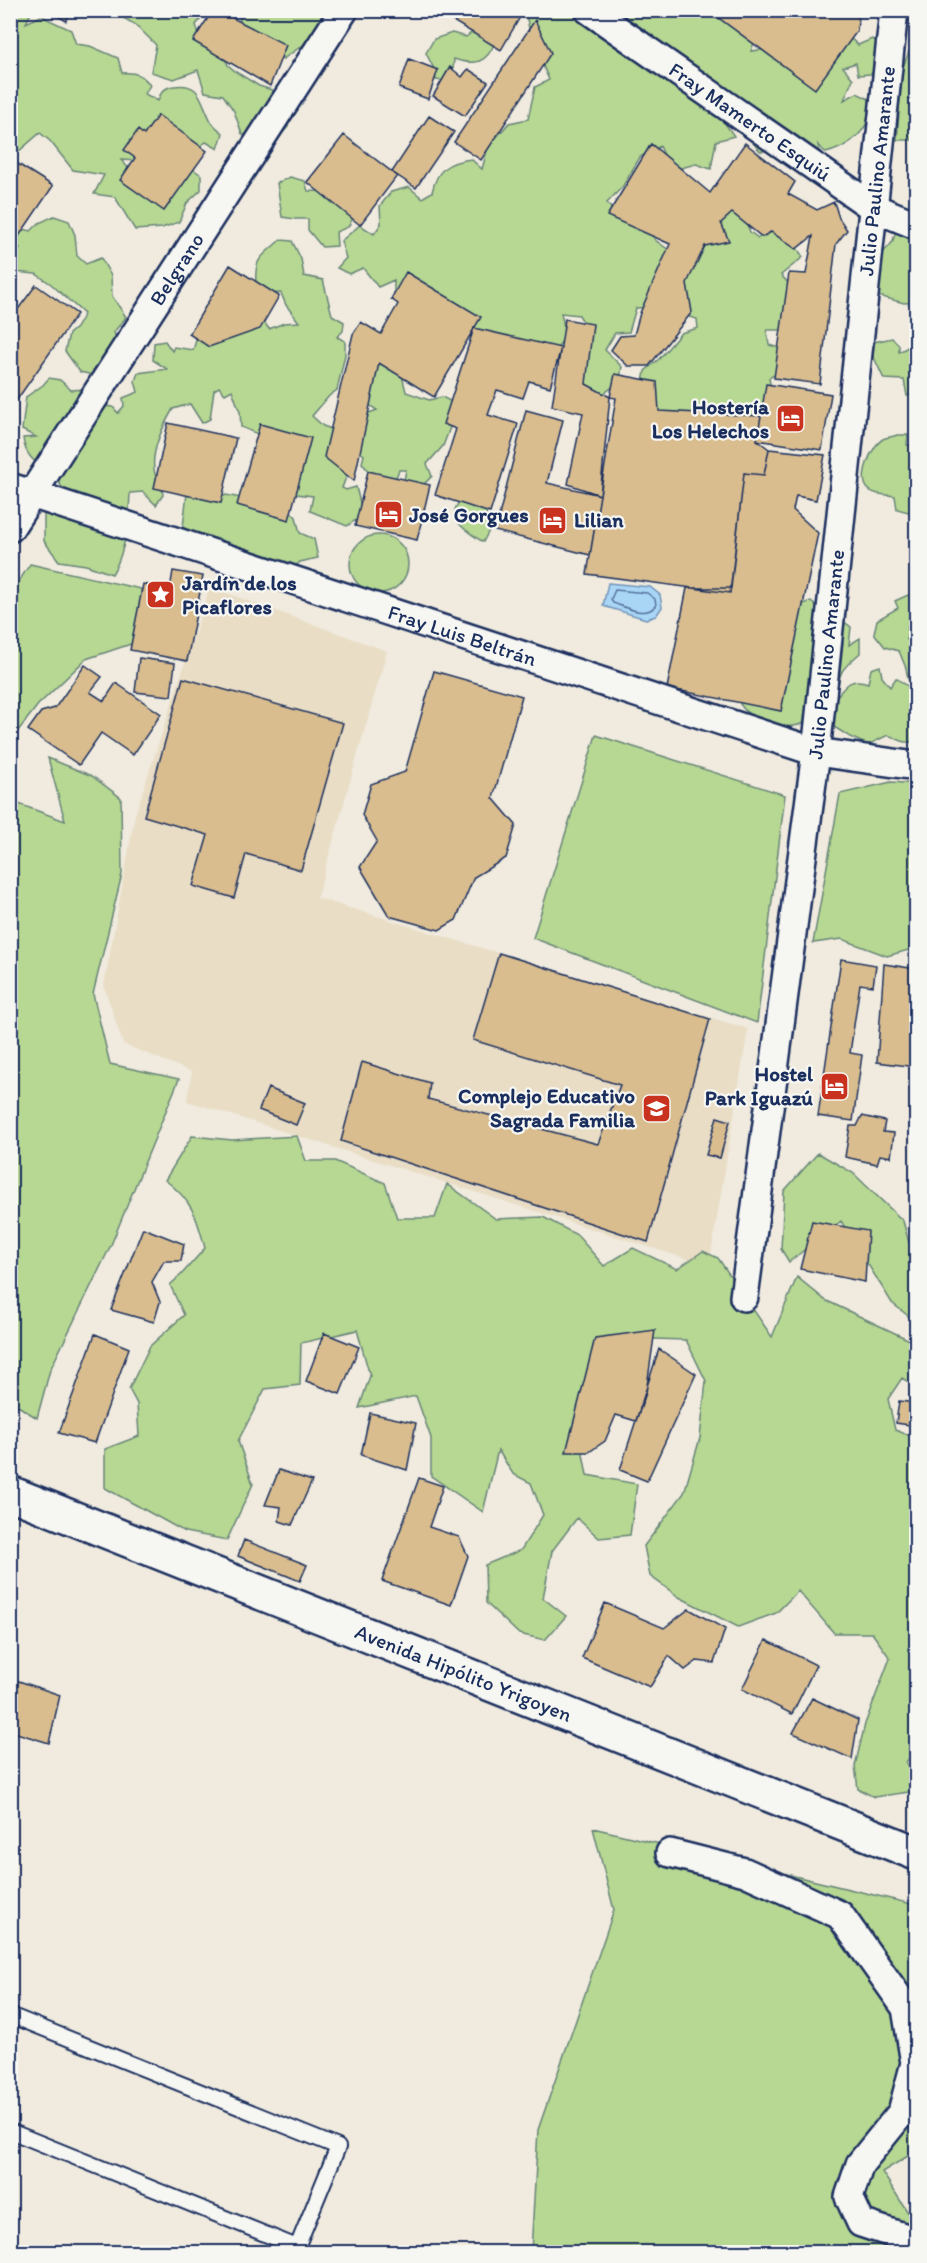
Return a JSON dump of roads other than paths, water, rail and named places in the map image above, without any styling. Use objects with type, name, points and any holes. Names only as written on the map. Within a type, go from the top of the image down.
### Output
[{"type":"main road","name":"Avenida Hipólito Yrigoyen","points":[[10,1493],[916,1853]]},
{"type":"street","name":"Belgrano","points":[[10,528],[22,491],[344,10]]},
{"type":"street","name":"Fray Mamerto Esquiú","points":[[589,10],[874,208],[916,225]]},
{"type":"street","name":"Julio Paulino Amarante","points":[[744,1297],[816,752],[894,10]]},
{"type":"street","name":"Fray Luis Beltrán","points":[[22,491],[816,752],[916,766]]},
{"type":"street","points":[[670,1853],[746,1872],[840,1915],[906,2008],[915,2063],[902,2112],[860,2164],[849,2197],[861,2223],[916,2241]]},
{"type":"lane","points":[[10,2015],[338,2147],[296,2250],[10,2131]]},
{"type":"water","points":[[608,583],[650,587],[660,595],[662,607],[656,616],[646,619],[603,606]]},
{"type":"place","name":"Hostería Los Helechos","points":[[790,419]]},
{"type":"place","name":"José Gorgues","points":[[388,515]]},
{"type":"place","name":"Lilian","points":[[553,520]]},
{"type":"place","name":"Jardín de los Picaflores","points":[[161,595]]},
{"type":"place","name":"Hostel Park Iguazú","points":[[834,1086]]},
{"type":"place","name":"Complejo Educativo Sagrada Familia","points":[[656,1108]]}]
